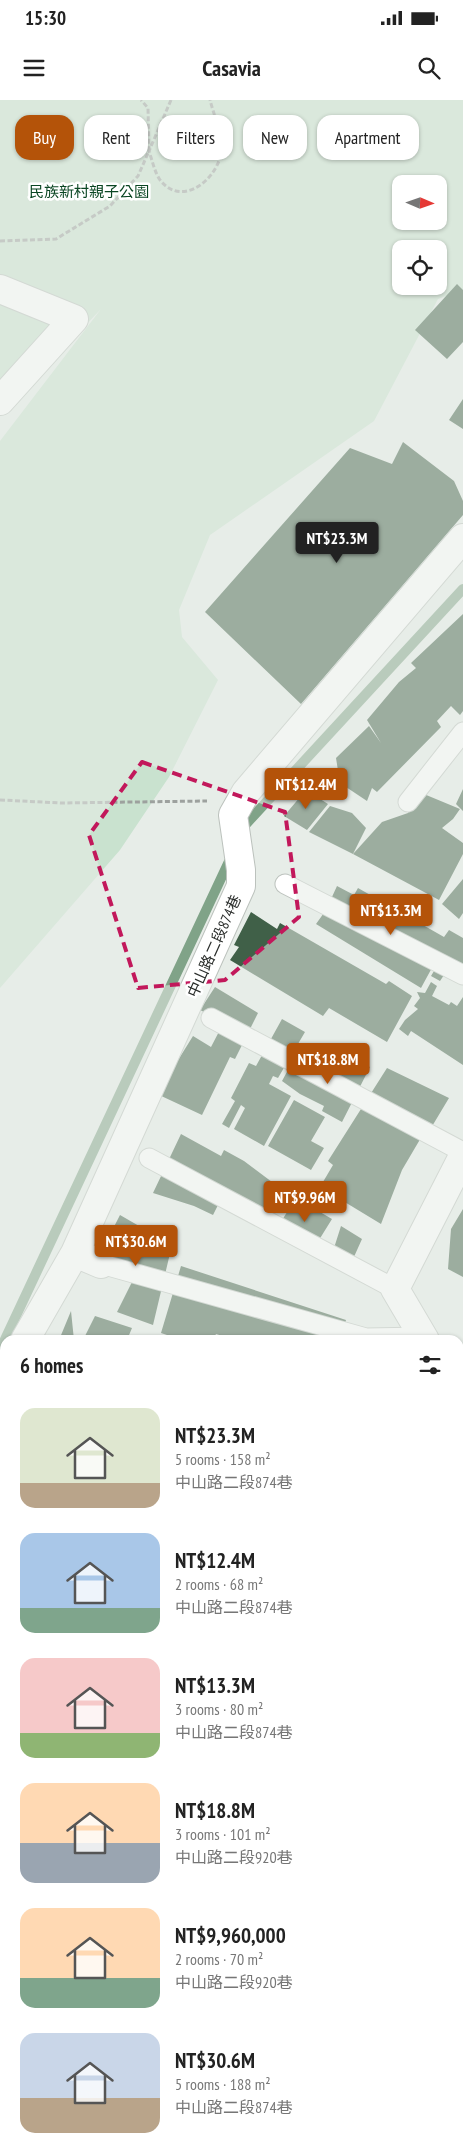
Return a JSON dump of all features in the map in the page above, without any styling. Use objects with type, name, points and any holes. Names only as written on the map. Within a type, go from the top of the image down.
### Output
[{"type":"street","points":[[0,289],[74,319],[0,401]]},
{"type":"street","points":[[233,815],[246,792],[463,538]]},
{"type":"street","name":"中山路二段874巷","points":[[28,1335],[75,1253],[241,886],[242,870],[233,815]]},
{"type":"street","points":[[423,1335],[395,1289],[463,1156]]},
{"type":"street","points":[[75,1253],[100,1264]]},
{"type":"lane","points":[[408,802],[463,732]]},
{"type":"lane","points":[[285,884],[463,975]]},
{"type":"lane","points":[[211,1018],[463,1152]]},
{"type":"lane","points":[[148,1158],[395,1289]]},
{"type":"lane","points":[[100,1264],[355,1335]]},
{"type":"path","points":[[141,100],[148,108],[150,151],[159,179],[171,190],[190,191],[212,177],[222,148],[210,100]]},
{"type":"path","points":[[0,241],[56,239],[110,206],[138,176],[171,100]]},
{"type":"path","points":[[0,800],[61,803],[209,801],[233,815]]},
{"type":"highlighted area","points":[[142,762],[285,812],[299,917],[225,980],[138,988],[89,835]]},
{"type":"green space","name":"民族新村親子公園","points":[[0,100],[463,100],[463,290],[438,299],[374,421],[210,535],[179,610],[182,637],[218,680],[169,777],[120,850],[0,988],[0,441],[101,309],[0,415]]},
{"type":"building","points":[[457,284],[463,290],[463,342],[447,359],[415,330]]},
{"type":"building","points":[[463,399],[463,429],[449,420]]},
{"type":"building","points":[[403,442],[454,481],[463,501],[463,515],[301,704],[205,612],[350,448],[392,464]]},
{"type":"building","points":[[463,614],[463,711],[460,715],[451,706],[437,721],[441,727],[377,792],[372,788],[367,801],[340,783],[336,758],[369,726],[381,743],[367,720],[399,682],[416,668],[411,663]]},
{"type":"building","points":[[463,789],[463,811],[456,804]]},
{"type":"building","points":[[306,790],[328,804],[307,830],[284,816]]},
{"type":"building","points":[[419,792],[460,809],[453,819],[442,828],[463,843],[463,854],[439,900],[353,854],[382,822],[408,813]]},
{"type":"building","points":[[330,806],[352,813],[366,828],[353,854],[309,832]]},
{"type":"building","points":[[463,879],[463,913],[459,919],[442,904]]},
{"type":"building","points":[[337,886],[354,895],[358,888],[444,937],[449,930],[463,938],[463,971],[452,963],[440,981],[431,976],[443,956],[440,953],[421,988],[316,924],[326,910]]},
{"type":"building","points":[[251,912],[277,929],[280,923],[386,984],[389,981],[412,996],[387,1042],[329,1008],[323,1016],[230,960],[239,947],[234,945]]},
{"type":"building","points":[[431,982],[437,986],[432,996],[449,1005],[451,1002],[457,1006],[463,997],[463,1065],[411,1031],[408,1036],[399,1029],[405,1020],[418,1009],[414,1006],[420,998],[417,992],[425,993]]},
{"type":"building","points":[[215,987],[258,1013],[235,1059],[230,1057],[202,1115],[157,1094],[193,1036],[211,1047],[224,1022],[200,1010]]},
{"type":"building","points":[[282,1019],[305,1032],[278,1078],[273,1076],[269,1084],[291,1096],[264,1146],[234,1129],[245,1108],[241,1105],[229,1128],[222,1124],[235,1101],[231,1098],[249,1063],[256,1066]]},
{"type":"building","points":[[349,1056],[370,1067],[342,1122],[322,1111],[324,1106],[300,1094],[282,1081],[295,1057],[338,1078]]},
{"type":"building","points":[[387,1068],[449,1098],[425,1138],[422,1136],[402,1170],[381,1224],[320,1187],[333,1165],[328,1161]]},
{"type":"building","points":[[294,1100],[325,1117],[311,1141],[324,1148],[311,1170],[268,1146]]},
{"type":"building","points":[[181,1134],[221,1156],[224,1150],[244,1161],[288,1194],[262,1221],[219,1203],[213,1215],[194,1206],[153,1193]]},
{"type":"building","points":[[296,1198],[332,1219],[314,1248],[277,1228]]},
{"type":"building","points":[[463,1209],[463,1277],[448,1269],[451,1229]]},
{"type":"building","points":[[120,1215],[172,1245],[153,1325],[117,1312],[133,1280],[92,1270]]},
{"type":"building","points":[[341,1226],[362,1239],[353,1259],[334,1248]]},
{"type":"building","points":[[181,1266],[346,1320],[342,1335],[167,1335],[161,1333]]},
{"type":"building","points":[[71,1311],[73,1335],[61,1335]]},
{"type":"building","points":[[95,1316],[132,1328],[129,1335],[86,1335]]},
{"type":"waterway","points":[[242,833],[246,824],[463,589]]},
{"type":"waterway","points":[[7,1335],[232,855]]}]
